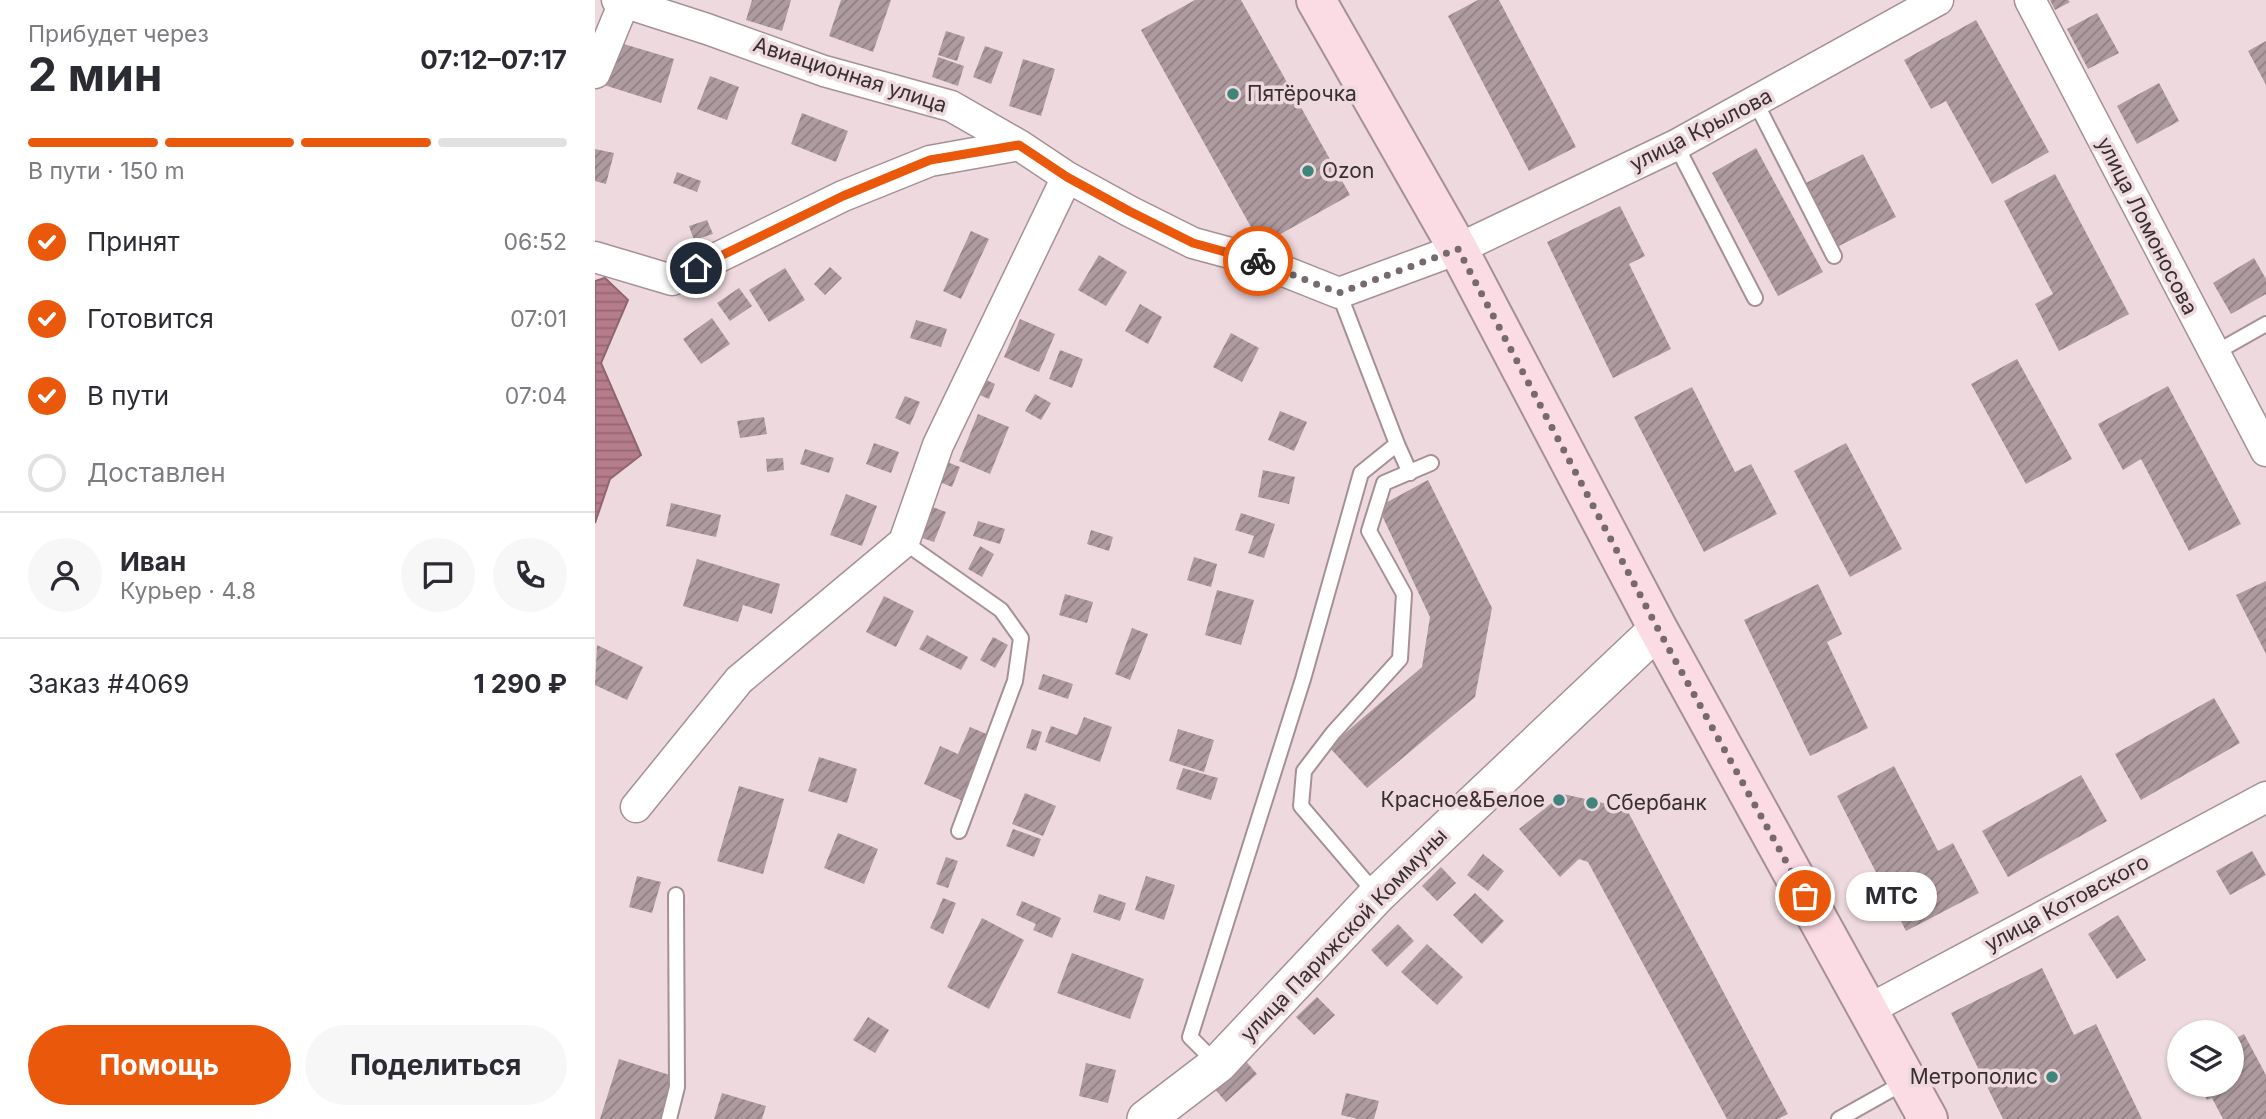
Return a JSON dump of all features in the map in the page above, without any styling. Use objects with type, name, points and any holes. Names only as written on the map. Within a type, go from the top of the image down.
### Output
[{"type":"main road","points":[[1315,0],[1458,249],[1658,629],[1928,1119]]},
{"type":"street","name":"улица Крылова","points":[[1458,249],[1676,145],[1938,0]]},
{"type":"street","name":"улица Ломоносова","points":[[2030,0],[2266,451]]},
{"type":"street","points":[[595,73],[622,1]]},
{"type":"street","name":"Авиационная улица","points":[[622,1],[824,71],[951,106],[1019,145],[1067,177],[1193,243],[1256,260],[1339,293]]},
{"type":"street","points":[[595,257],[672,280],[843,196],[930,160],[1019,145]]},
{"type":"street","points":[[636,807],[740,680],[904,542],[938,445],[1067,177]]},
{"type":"street","points":[[1339,293],[1458,249]]},
{"type":"street","name":"улица Парижской Коммуны","points":[[1146,1119],[1218,1065],[1377,895],[1658,629]]},
{"type":"street","name":"улица Котовского","points":[[1868,1010],[2266,797]]},
{"type":"lane","points":[[1756,103],[1834,256]]},
{"type":"lane","points":[[1676,145],[1755,298]]},
{"type":"lane","points":[[1339,293],[1410,473]]},
{"type":"lane","points":[[2213,354],[2266,324]]},
{"type":"lane","points":[[1218,1065],[1190,1037],[1303,679],[1360,473],[1397,444]]},
{"type":"lane","points":[[1377,895],[1301,806],[1304,771],[1333,733],[1400,659],[1404,594],[1369,531],[1384,484],[1431,463]]},
{"type":"lane","points":[[904,542],[1001,610],[1021,638],[1015,681],[959,831]]},
{"type":"lane","points":[[669,1119],[677,1087],[676,895]]},
{"type":"lane","points":[[1839,1119],[1907,1080]]},
{"type":"shaded area","points":[[605,278],[628,300],[601,363],[641,455],[610,479],[595,523],[595,281]]},
{"type":"building","points":[[752,0],[791,0],[782,31],[746,20]]},
{"type":"building","points":[[841,0],[891,0],[873,52],[829,36]]},
{"type":"building","points":[[1195,0],[1241,0],[1350,195],[1261,245],[1141,30]]},
{"type":"building","points":[[1478,0],[1499,0],[1576,147],[1529,171],[1448,16]]},
{"type":"building","points":[[2050,0],[2068,0],[2070,2],[2055,10]]},
{"type":"building","points":[[2097,13],[2119,53],[2088,69],[2067,29]]},
{"type":"building","points":[[1976,20],[2049,152],[1992,184],[1946,101],[1931,109],[1904,60]]},
{"type":"building","points":[[946,31],[965,37],[957,61],[938,55]]},
{"type":"building","points":[[2266,41],[2266,85],[2248,51]]},
{"type":"building","points":[[617,42],[674,59],[661,103],[604,85]]},
{"type":"building","points":[[985,46],[1003,52],[991,84],[973,77]]},
{"type":"building","points":[[938,57],[964,66],[958,86],[932,77]]},
{"type":"building","points":[[1023,59],[1055,69],[1041,116],[1009,106]]},
{"type":"building","points":[[710,76],[739,87],[727,120],[697,109]]},
{"type":"building","points":[[2159,83],[2179,121],[2137,144],[2117,106]]},
{"type":"building","points":[[802,113],[848,131],[836,162],[791,144]]},
{"type":"building","points":[[1756,148],[1823,272],[1778,296],[1712,173]]},
{"type":"building","points":[[595,149],[614,153],[606,184],[595,181]]},
{"type":"building","points":[[1863,154],[1896,217],[1835,248],[1802,185]]},
{"type":"building","points":[[677,172],[701,181],[697,192],[673,183]]},
{"type":"building","points":[[2055,174],[2129,314],[2059,351],[2035,304],[2053,294],[2004,201]]},
{"type":"building","points":[[1620,206],[1645,256],[1629,264],[1671,349],[1613,378],[1547,242]]},
{"type":"building","points":[[707,220],[713,234],[694,240],[689,226]]},
{"type":"building","points":[[971,231],[989,239],[961,299],[943,291]]},
{"type":"building","points":[[1099,255],[1127,272],[1106,306],[1078,290]]},
{"type":"building","points":[[2254,258],[2266,279],[2266,294],[2231,314],[2213,283]]},
{"type":"building","points":[[830,267],[842,278],[825,295],[814,284]]},
{"type":"building","points":[[785,268],[805,300],[769,322],[749,290]]},
{"type":"building","points":[[739,288],[752,306],[730,321],[717,303]]},
{"type":"building","points":[[1140,304],[1162,317],[1148,344],[1125,331]]},
{"type":"building","points":[[712,318],[730,344],[701,364],[683,339]]},
{"type":"building","points":[[1020,319],[1055,334],[1039,372],[1004,357]]},
{"type":"building","points":[[916,320],[947,329],[941,347],[910,338]]},
{"type":"building","points":[[1231,333],[1259,348],[1242,382],[1213,367]]},
{"type":"building","points":[[1060,350],[1083,359],[1072,388],[1049,379]]},
{"type":"building","points":[[2017,359],[2072,459],[2026,484],[1971,384]]},
{"type":"building","points":[[976,375],[995,384],[989,399],[970,391]]},
{"type":"building","points":[[2168,386],[2241,524],[2189,551],[2141,459],[2123,470],[2098,424]]},
{"type":"building","points":[[1692,387],[1735,472],[1751,464],[1777,514],[1704,552],[1634,417]]},
{"type":"building","points":[[1035,394],[1051,403],[1041,420],[1025,411]]},
{"type":"building","points":[[905,396],[920,402],[910,425],[895,418]]},
{"type":"building","points":[[1280,411],[1307,422],[1294,451],[1268,440]]},
{"type":"building","points":[[978,414],[1009,427],[990,474],[959,461]]},
{"type":"building","points":[[764,417],[767,434],[740,438],[737,421]]},
{"type":"building","points":[[874,443],[899,452],[891,473],[866,464]]},
{"type":"building","points":[[1846,443],[1902,549],[1850,577],[1794,471]]},
{"type":"building","points":[[805,449],[834,458],[829,473],[800,464]]},
{"type":"building","points":[[783,458],[784,470],[767,472],[766,459]]},
{"type":"building","points":[[939,459],[960,467],[952,487],[932,479]]},
{"type":"building","points":[[1263,470],[1295,477],[1289,504],[1258,497]]},
{"type":"building","points":[[1428,480],[1492,608],[1475,697],[1367,788],[1329,747],[1422,667],[1430,617],[1378,507]]},
{"type":"building","points":[[846,494],[877,506],[862,546],[830,535]]},
{"type":"building","points":[[671,503],[721,515],[716,537],[666,526]]},
{"type":"building","points":[[930,506],[946,512],[934,542],[919,537]]},
{"type":"building","points":[[1241,513],[1275,524],[1264,558],[1248,553],[1254,536],[1235,530]]},
{"type":"building","points":[[978,521],[1005,529],[1000,544],[973,536]]},
{"type":"building","points":[[1091,530],[1113,537],[1109,551],[1087,544]]},
{"type":"building","points":[[980,546],[994,554],[982,577],[968,569]]},
{"type":"building","points":[[1194,557],[1217,564],[1211,587],[1187,580]]},
{"type":"building","points":[[697,559],[780,584],[772,614],[743,605],[738,622],[683,606]]},
{"type":"building","points":[[2266,581],[2266,654],[2236,595]]},
{"type":"building","points":[[1818,584],[1842,634],[1827,642],[1868,728],[1810,756],[1744,620]]},
{"type":"building","points":[[1217,590],[1254,600],[1241,645],[1205,635]]},
{"type":"building","points":[[1065,594],[1093,602],[1087,623],[1059,615]]},
{"type":"building","points":[[884,596],[914,611],[896,647],[866,632]]},
{"type":"building","points":[[1132,628],[1148,634],[1130,680],[1115,674]]},
{"type":"building","points":[[927,635],[968,657],[961,670],[919,649]]},
{"type":"building","points":[[993,637],[1008,645],[995,668],[980,660]]},
{"type":"building","points":[[597,645],[643,667],[627,700],[595,685]]},
{"type":"building","points":[[1043,674],[1073,684],[1068,699],[1038,689]]},
{"type":"building","points":[[2214,698],[2240,743],[2141,800],[2115,754]]},
{"type":"building","points":[[1084,717],[1112,727],[1100,762],[1045,742],[1051,726],[1077,735]]},
{"type":"building","points":[[970,727],[991,736],[963,801],[924,784],[940,746],[958,754]]},
{"type":"building","points":[[1032,729],[1042,732],[1036,751],[1026,748]]},
{"type":"building","points":[[1178,729],[1214,740],[1204,772],[1169,761]]},
{"type":"building","points":[[819,757],[857,769],[847,803],[808,791]]},
{"type":"building","points":[[1894,766],[1938,851],[1953,843],[1979,893],[1906,931],[1837,796]]},
{"type":"building","points":[[1183,768],[1218,778],[1211,800],[1176,789]]},
{"type":"building","points":[[2081,775],[2107,821],[2008,877],[1982,831]]},
{"type":"building","points":[[739,786],[784,799],[763,874],[717,861]]},
{"type":"building","points":[[1025,793],[1056,806],[1043,836],[1012,824]]},
{"type":"building","points":[[1563,794],[1626,808],[1788,1114],[1778,1119],[1727,1119],[1588,862],[1579,859],[1560,877],[1519,829]]},
{"type":"building","points":[[1013,829],[1041,839],[1034,857],[1006,846]]},
{"type":"building","points":[[838,833],[878,849],[864,884],[824,868]]},
{"type":"building","points":[[2252,851],[2266,875],[2230,895],[2216,871]]},
{"type":"building","points":[[1483,854],[1504,871],[1488,891],[1467,875]]},
{"type":"building","points":[[946,857],[958,861],[948,888],[936,884]]},
{"type":"building","points":[[1441,867],[1456,883],[1437,901],[1422,886]]},
{"type":"building","points":[[637,876],[661,882],[652,913],[629,907]]},
{"type":"building","points":[[1146,876],[1175,885],[1164,920],[1135,910]]},
{"type":"building","points":[[1475,893],[1504,921],[1482,944],[1453,915]]},
{"type":"building","points":[[1099,894],[1126,903],[1120,921],[1093,912]]},
{"type":"building","points":[[943,898],[956,903],[943,934],[930,928]]},
{"type":"building","points":[[1022,901],[1061,918],[1052,938],[1033,930],[1036,924],[1016,915]]},
{"type":"building","points":[[2118,915],[2146,960],[2117,979],[2088,934]]},
{"type":"building","points":[[982,918],[1024,940],[989,1009],[947,987]]},
{"type":"building","points":[[1398,924],[1414,941],[1387,967],[1371,950]]},
{"type":"building","points":[[1427,944],[1463,977],[1437,1005],[1401,972]]},
{"type":"building","points":[[1072,953],[1144,979],[1130,1019],[1057,993]]},
{"type":"building","name":"Метрополис","points":[[2042,968],[2074,1035],[2096,1024],[2142,1119],[2003,1119],[1951,1013]]},
{"type":"building","points":[[1317,997],[1335,1015],[1314,1035],[1296,1017]]},
{"type":"building","points":[[868,1017],[889,1030],[875,1053],[853,1040]]},
{"type":"building","points":[[2244,1034],[2266,1075],[2266,1119],[2223,1119],[2212,1098],[2207,1100],[2205,1097],[2244,1097]]},
{"type":"building","points":[[1243,1058],[1257,1074],[1226,1102],[1212,1086]]},
{"type":"building","points":[[619,1059],[676,1077],[663,1119],[600,1119]]},
{"type":"building","points":[[1086,1063],[1116,1070],[1108,1103],[1079,1096]]},
{"type":"building","points":[[722,1093],[766,1106],[762,1119],[714,1119]]},
{"type":"building","points":[[1346,1093],[1379,1101],[1374,1119],[1341,1115]]},
{"type":"way so far","points":[[1258,261],[1339,293],[1458,249],[1658,629],[1805,896]]},
{"type":"place","name":"Пятёрочка","points":[[1233,94]]},
{"type":"place","name":"Ozon","points":[[1308,171]]},
{"type":"place","name":"Красное&Белое","points":[[1559,800]]},
{"type":"place","name":"Сбербанк","points":[[1592,803]]},
{"type":"place","name":"МТС","points":[[1805,896]]},
{"type":"place","name":"Метрополис","points":[[2052,1077]]},
{"type":"route","points":[[696,268],[843,196],[930,160],[1019,145],[1067,177],[1193,243],[1258,261]]}]
